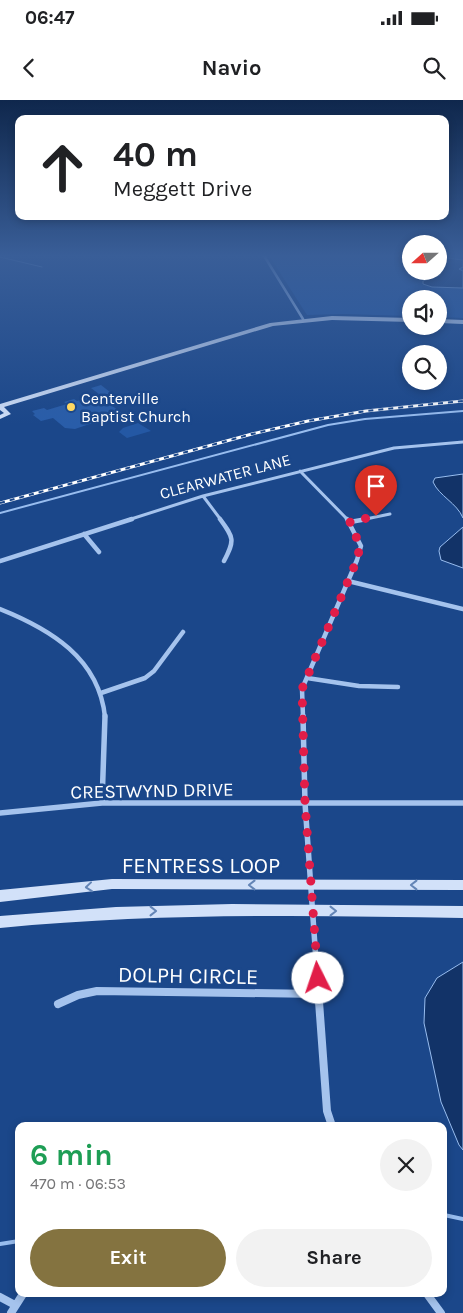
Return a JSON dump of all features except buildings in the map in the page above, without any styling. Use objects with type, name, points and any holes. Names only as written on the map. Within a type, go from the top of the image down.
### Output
[{"type":"main road","points":[[0,417],[8,414],[0,406],[254,329],[303,319],[402,320]]},
{"type":"main road","points":[[447,321],[463,322]]},
{"type":"main road","name":"FENTRESS LOOP","points":[[0,896],[112,884],[463,885]]},
{"type":"main road","points":[[0,922],[67,915],[144,911],[314,910],[463,912]]},
{"type":"street","points":[[298,311],[303,319]]},
{"type":"street","name":"CLEARWATER LANE","points":[[0,561],[203,496],[300,471],[394,448],[463,442]]},
{"type":"street","points":[[300,471],[350,522],[360,546],[348,581],[302,689],[305,803],[327,1111],[331,1122]]},
{"type":"street","points":[[203,496],[231,534],[233,544],[224,561]]},
{"type":"street","points":[[350,522],[390,514]]},
{"type":"street","points":[[84,534],[99,552]]},
{"type":"street","points":[[348,581],[463,609]]},
{"type":"street","points":[[0,609],[46,629],[73,649],[90,670],[101,693],[105,716],[102,803]]},
{"type":"street","points":[[101,693],[130,684],[149,675],[183,632]]},
{"type":"street","points":[[307,678],[359,686],[398,687]]},
{"type":"street","name":"CRESTWYND DRIVE","points":[[0,813],[102,803],[305,803]]},
{"type":"street","points":[[305,803],[463,804]]},
{"type":"street","name":"DOLPH CIRCLE","points":[[58,1004],[97,991],[320,994]]},
{"type":"street","points":[[0,1297],[13,1309],[21,1297]]},
{"type":"street","points":[[429,1297],[441,1313]]},
{"type":"shaded area","points":[[304,311],[402,311],[402,316],[307,315]]},
{"type":"shaded area","points":[[447,311],[463,311],[463,318],[447,317]]},
{"type":"shaded area","points":[[138,423],[151,431],[127,438],[119,432],[123,428]]},
{"type":"shaded area","points":[[463,474],[463,518],[457,508],[439,491],[433,482],[435,478]]},
{"type":"shaded area","points":[[463,527],[463,568],[441,560],[439,551],[440,547]]},
{"type":"shaded area","points":[[463,962],[463,1150],[459,1145],[441,1102],[424,1023],[425,998],[437,978]]},
{"type":"waterway","points":[[0,513],[328,425],[365,419],[463,411]]},
{"type":"waterway","points":[[447,1216],[463,1219]]},
{"type":"waterway","points":[[0,1244],[15,1242]]},
{"type":"railway","points":[[0,503],[252,434],[308,421],[366,411],[463,401]]},
{"type":"place","name":"Centerville Baptist Church","points":[[71,407]]},
{"type":"route","points":[[318,978],[305,803],[302,689],[357,560],[360,546],[350,522],[376,516]]}]
